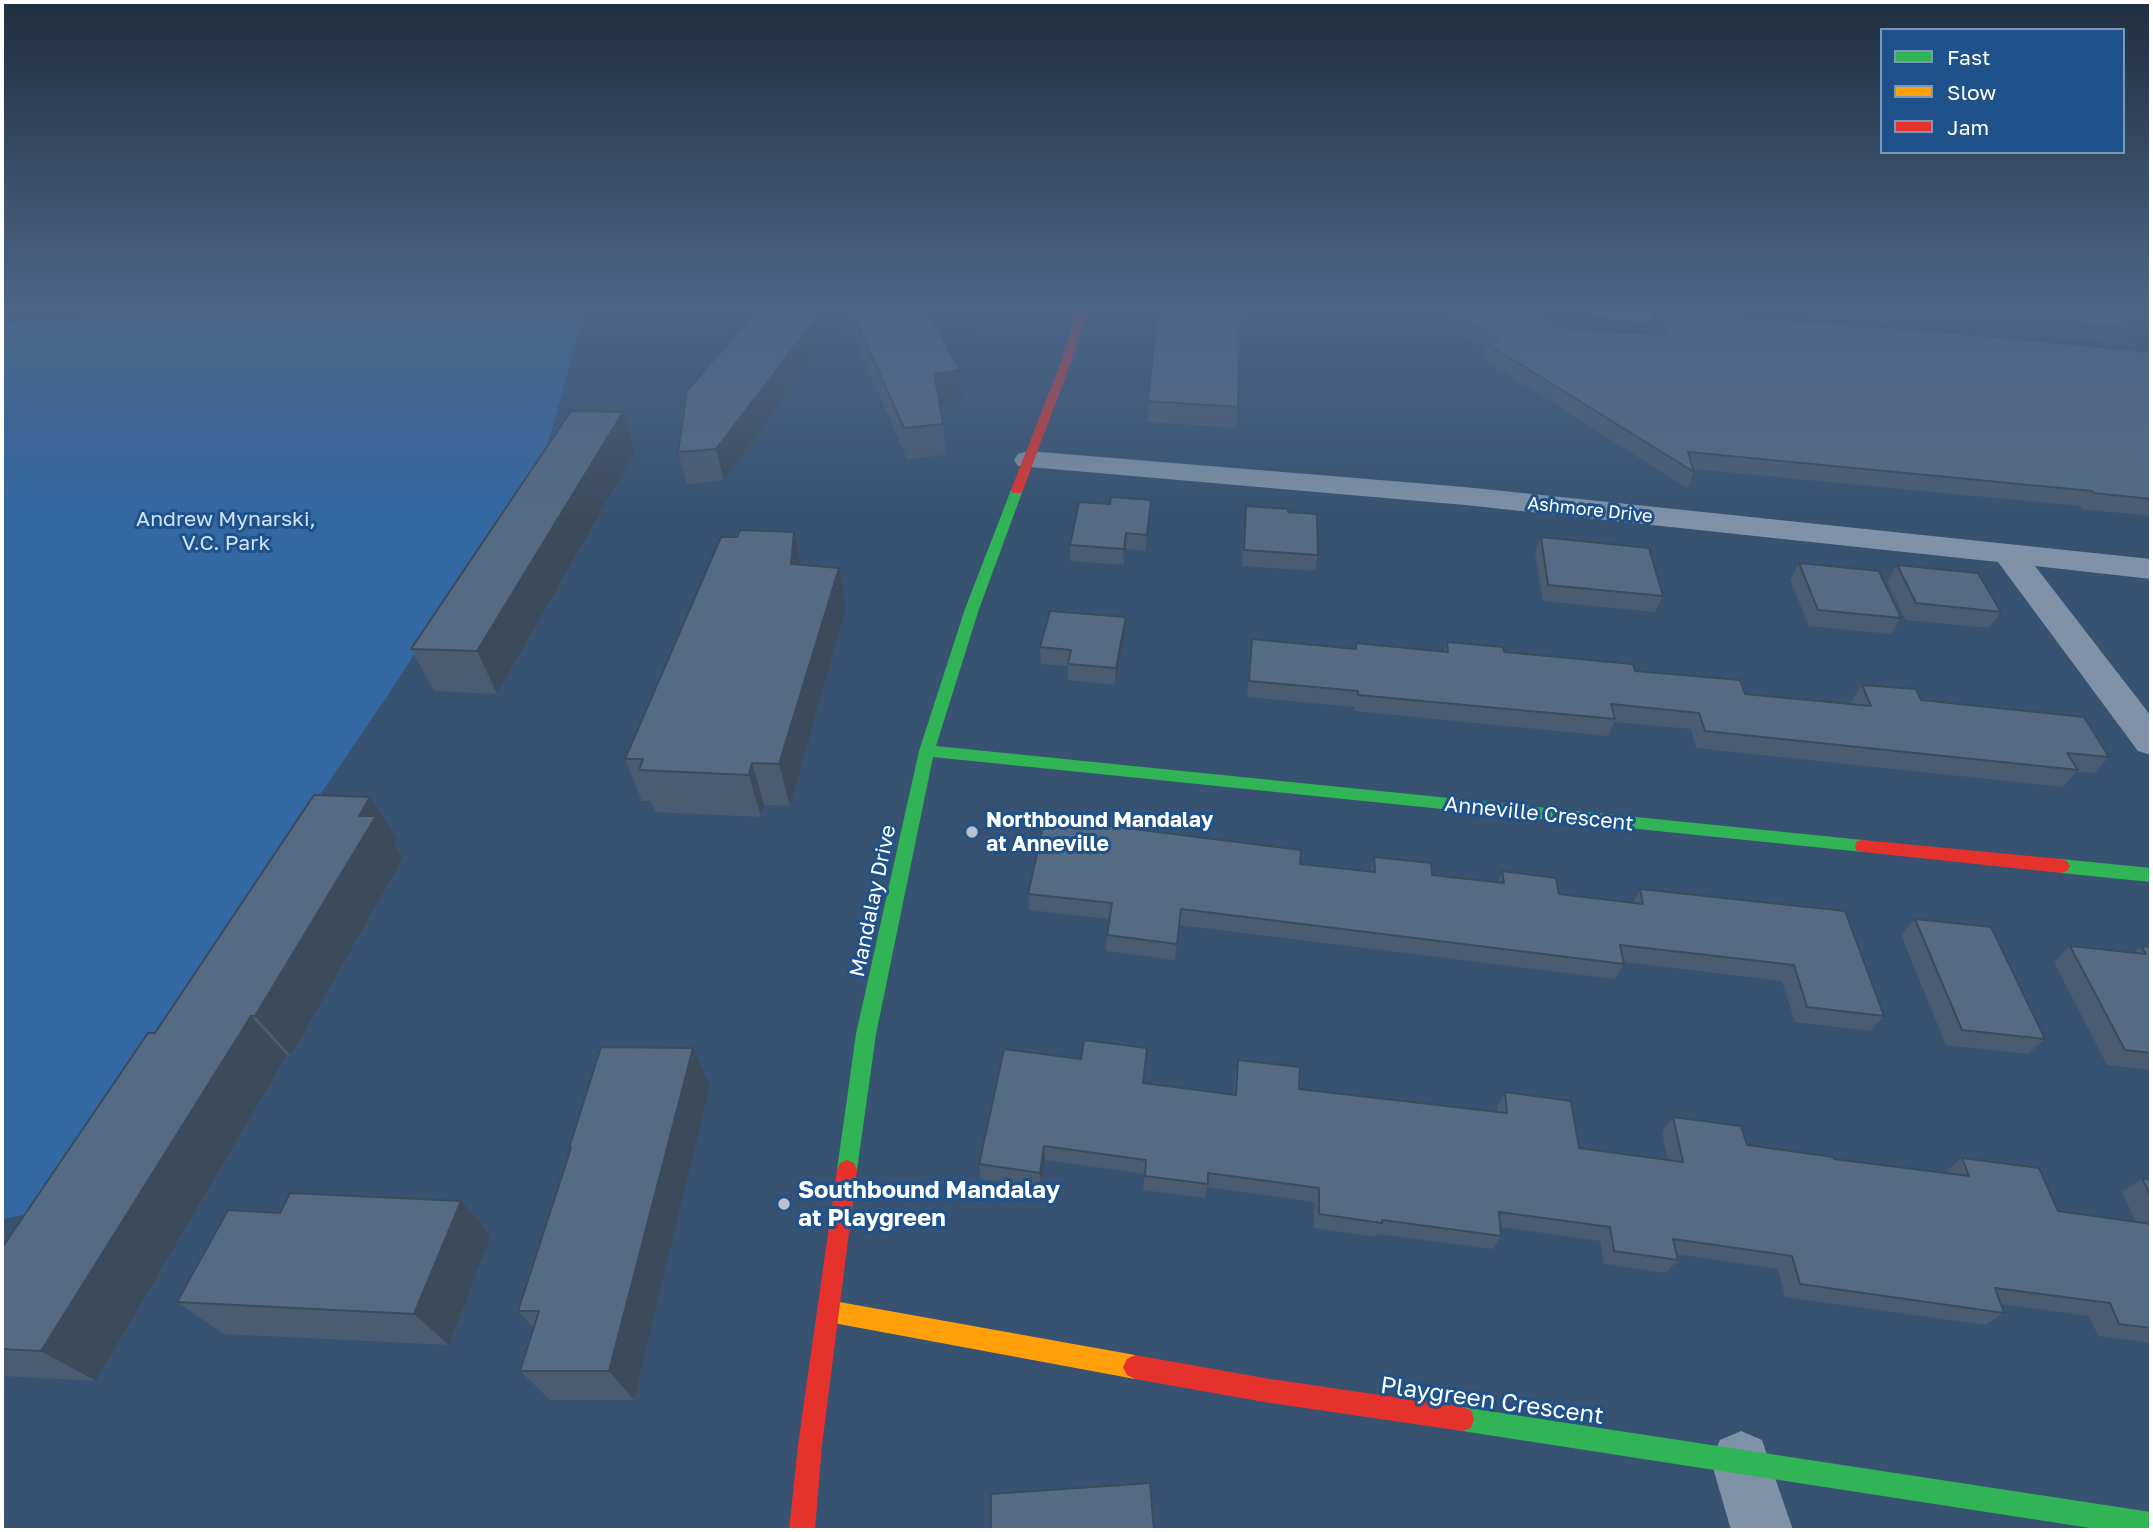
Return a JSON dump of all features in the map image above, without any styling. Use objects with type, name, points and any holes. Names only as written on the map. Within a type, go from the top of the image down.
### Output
[{"type":"street","name":"Mandalay Drive","points":[[802,1530],[828,1311],[866,1034],[927,751],[972,610],[1060,376]]},
{"type":"street","name":"Ashmore Drive","points":[[1028,460],[1465,496],[2151,569]]},
{"type":"street","points":[[2010,556],[2151,742]]},
{"type":"street","name":"Anneville Crescent","points":[[927,751],[2151,876]]},
{"type":"street","name":"Playgreen Crescent","points":[[828,1311],[1264,1390],[2151,1525]]},
{"type":"street","points":[[1741,1461],[1762,1530]]},
{"type":"green space","name":"Andrew Mynarski, V.C. Park","points":[[2,376],[567,376],[546,449],[388,695],[35,1213],[2,1219]]},
{"type":"building","points":[[699,376],[771,376],[716,449],[678,452],[687,391]]},
{"type":"building","points":[[881,376],[934,376],[943,424],[904,428]]},
{"type":"building","points":[[1151,376],[1239,376],[1238,407],[1148,401]]},
{"type":"building","points":[[1540,376],[2151,376],[2151,499],[1688,452],[1694,472]]},
{"type":"building","points":[[571,411],[623,412],[477,651],[411,649]]},
{"type":"building","points":[[1111,497],[1151,500],[1147,535],[1126,533],[1124,549],[1070,545],[1079,502],[1110,504]]},
{"type":"building","points":[[1246,506],[1317,514],[1318,555],[1244,550]]},
{"type":"building","points":[[740,530],[794,532],[791,564],[839,568],[779,764],[752,763],[749,775],[639,770],[643,759],[625,759],[721,537],[737,537]]},
{"type":"building","points":[[1541,537],[1649,548],[1663,596],[1548,585]]},
{"type":"building","points":[[1799,563],[1879,571],[1901,618],[1818,610]]},
{"type":"building","points":[[1897,565],[1978,573],[2001,612],[1916,603]]},
{"type":"building","points":[[1050,611],[1126,617],[1116,668],[1068,664],[1071,650],[1040,647]]},
{"type":"building","points":[[1252,639],[1356,649],[1356,643],[1448,652],[1447,642],[1503,647],[1504,652],[1633,664],[1635,671],[1740,680],[1745,694],[1871,706],[1862,685],[1916,689],[1921,700],[2084,717],[2109,757],[2067,753],[2078,770],[1705,731],[1699,713],[1611,704],[1615,719],[1358,695],[1358,691],[1249,681]]},
{"type":"building","points":[[314,795],[370,797],[359,816],[376,816],[255,1016],[251,1016],[41,1351],[2,1349],[2,1248],[148,1033],[155,1033]]},
{"type":"building","points":[[1045,818],[1301,850],[1300,864],[1375,872],[1374,857],[1431,863],[1432,875],[1504,883],[1502,871],[1556,878],[1559,894],[1643,904],[1640,889],[1845,911],[1884,1016],[1807,1007],[1794,965],[1620,945],[1624,964],[1181,909],[1177,944],[1107,935],[1112,903],[1028,894]]},
{"type":"building","points":[[1915,919],[1991,927],[2045,1039],[1962,1030]]},
{"type":"building","points":[[2070,946],[2146,954],[2141,946],[2151,947],[2151,1053],[2125,1050]]},
{"type":"building","points":[[1084,1040],[1147,1048],[1143,1083],[1236,1095],[1238,1060],[1300,1067],[1299,1089],[1507,1113],[1505,1092],[1571,1101],[1579,1148],[1683,1162],[1673,1117],[1741,1126],[1747,1145],[1834,1159],[1969,1176],[1962,1158],[2039,1168],[2058,1211],[2151,1224],[2151,1328],[2119,1324],[2110,1303],[1995,1288],[2004,1313],[1800,1284],[1792,1256],[1673,1239],[1678,1260],[1614,1251],[1610,1227],[1499,1212],[1501,1236],[1319,1214],[1319,1188],[1208,1173],[1208,1184],[1145,1176],[1146,1160],[1044,1146],[1040,1173],[979,1164],[1004,1049],[1081,1059]]},
{"type":"building","points":[[601,1047],[693,1048],[609,1371],[520,1371],[539,1311],[518,1311]]},
{"type":"building","points":[[2142,1178],[2151,1180],[2151,1197]]},
{"type":"building","points":[[290,1193],[461,1201],[414,1314],[177,1302],[228,1210],[280,1213]]},
{"type":"building","points":[[1150,1483],[1154,1530],[991,1530],[991,1494]]},
{"type":"traffic: fast","points":[[847,1170],[866,1034],[927,751],[972,609],[1017,490]]},
{"type":"traffic: fast","points":[[927,751],[1863,846]]},
{"type":"traffic: fast","points":[[2061,866],[2151,875]]},
{"type":"traffic: fast","points":[[1462,1419],[2151,1525]]},
{"type":"traffic: slow","points":[[828,1311],[1135,1367]]},
{"type":"traffic: jam","points":[[1017,490],[1061,376]]},
{"type":"traffic: jam","points":[[1863,846],[2061,866]]},
{"type":"traffic: jam","points":[[802,1530],[810,1445],[847,1170]]},
{"type":"traffic: jam","points":[[1135,1367],[1264,1390],[1462,1419]]},
{"type":"place","name":"Northbound Mandalay at Anneville","points":[[972,832]]},
{"type":"place","name":"Southbound Mandalay at Playgreen","points":[[784,1204]]}]
